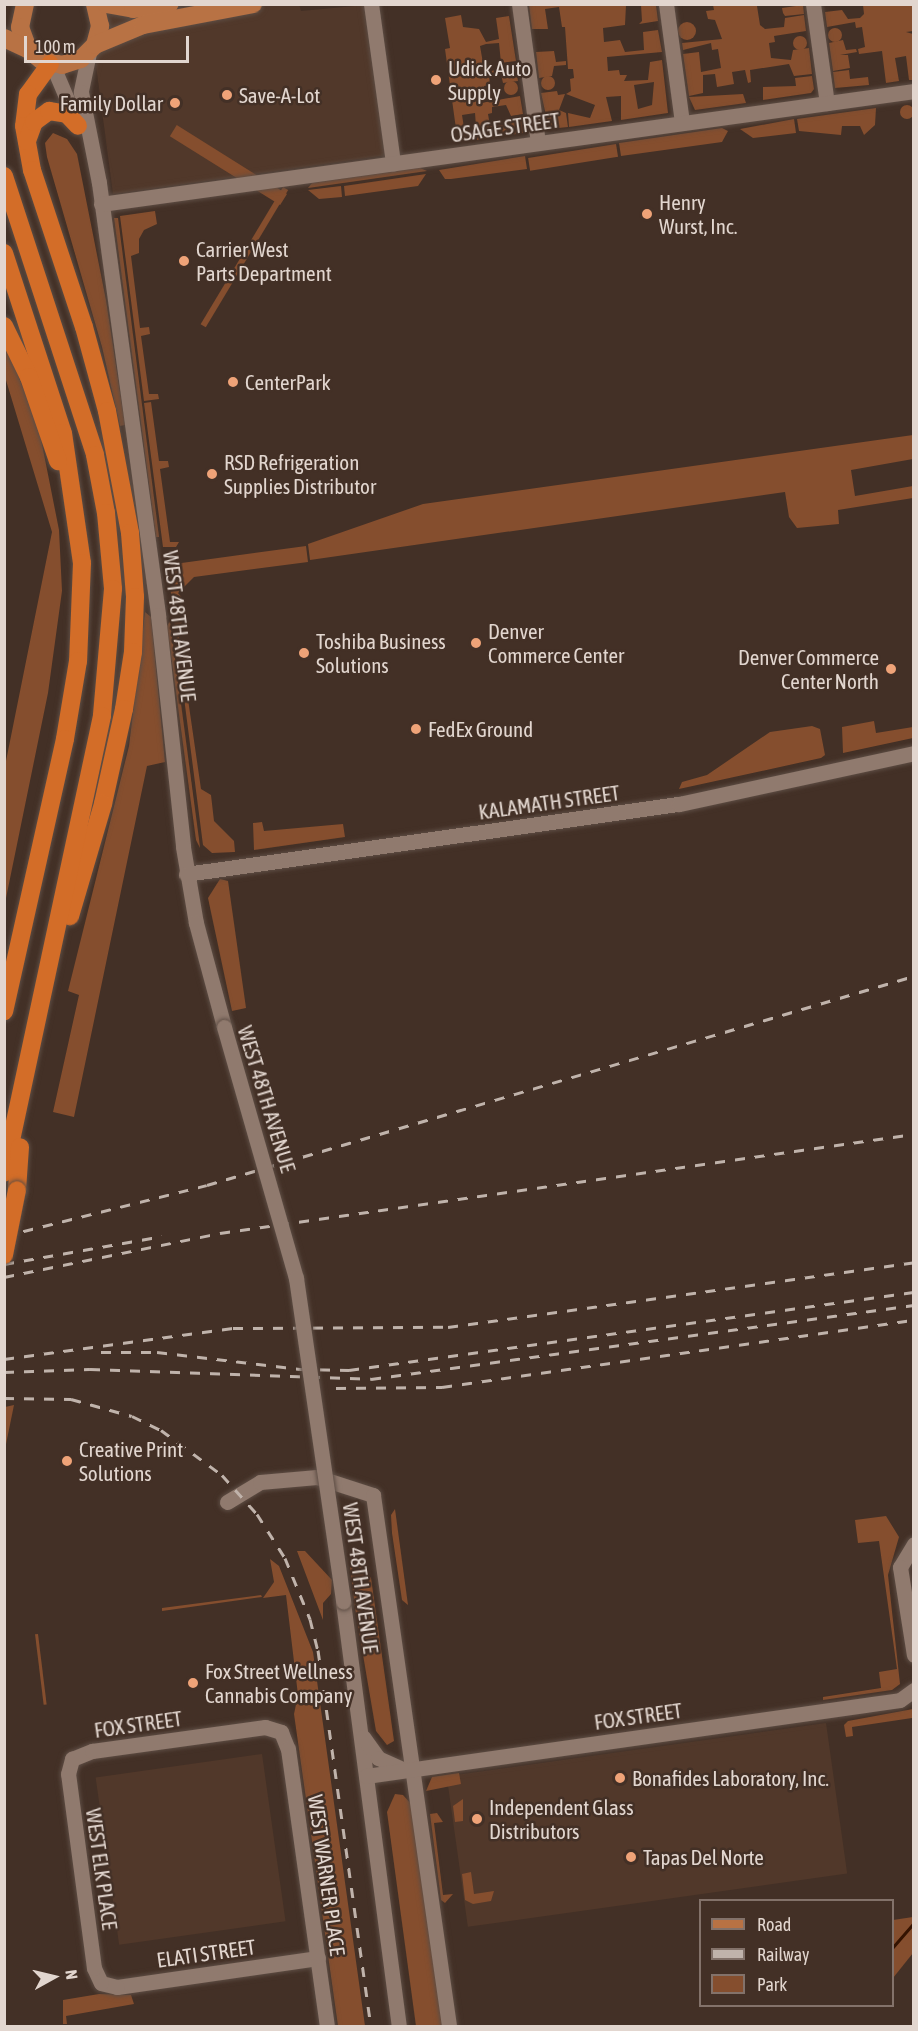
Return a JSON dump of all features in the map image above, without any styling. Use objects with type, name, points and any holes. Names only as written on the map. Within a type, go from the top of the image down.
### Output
[{"type":"highway","points":[[51,64],[26,99],[27,142],[102,389],[122,482],[135,577],[134,652],[117,742],[80,893],[53,959]]},
{"type":"highway","points":[[27,142],[34,122],[49,111],[67,114],[78,126]]},
{"type":"highway","points":[[4,176],[89,436],[106,513],[112,562],[113,615],[105,698],[53,959],[4,1173]]},
{"type":"highway","points":[[4,253],[63,433],[81,545],[82,616],[67,728],[4,1011]]},
{"type":"highway","points":[[4,326],[47,426],[81,545]]},
{"type":"highway","points":[[4,1255],[16,1190],[24,1091]]},
{"type":"main road","points":[[5,15],[24,4]]},
{"type":"main road","points":[[24,4],[20,27],[28,49]]},
{"type":"main road","points":[[92,49],[100,26],[95,4]]},
{"type":"main road","points":[[106,4],[133,9],[170,4]]},
{"type":"main road","points":[[7,39],[51,64],[72,63],[92,49],[137,27],[253,4]]},
{"type":"street","points":[[371,4],[393,163]]},
{"type":"street","points":[[519,4],[538,143]]},
{"type":"street","points":[[666,4],[682,123]]},
{"type":"street","points":[[813,4],[827,103]]},
{"type":"street","name":"WEST 48TH AVENUE","points":[[92,49],[81,92],[99,183],[165,668],[186,874],[224,1027],[296,1278],[343,1602],[399,2026]]},
{"type":"street","name":"WEST 48TH AVENUE","points":[[51,64],[78,126],[99,183]]},
{"type":"street","name":"OSAGE STREET","points":[[101,204],[914,91]]},
{"type":"street","name":"KALAMATH STREET","points":[[186,874],[679,804],[914,753]]},
{"type":"street","name":"WEST 48TH AVENUE","points":[[227,1502],[260,1482],[316,1477],[373,1496],[450,2026]]},
{"type":"street","points":[[914,1544],[902,1559],[900,1575],[914,1655]]},
{"type":"street","name":"FOX STREET","points":[[366,1776],[900,1700],[913,1690]]},
{"type":"street","name":"FOX STREET","points":[[72,1759],[92,1751],[265,1727],[281,1732]]},
{"type":"street","points":[[360,1729],[378,1758],[393,1767],[412,1769]]},
{"type":"street","name":"WEST WARNER PLACE","points":[[281,1732],[288,1749],[327,2026]]},
{"type":"street","name":"WEST ELK PLACE","points":[[72,1759],[68,1774],[94,1968],[101,1983]]},
{"type":"street","name":"ELATI STREET","points":[[101,1983],[117,1987],[318,1958]]},
{"type":"shaded area","points":[[299,4],[301,11],[365,5],[387,155],[113,194],[88,5]]},
{"type":"shaded area","points":[[826,1723],[847,1874],[468,1927],[447,1776]]},
{"type":"shaded area","points":[[262,1754],[286,1921],[119,1945],[96,1777]]},
{"type":"green space","points":[[529,5],[626,5],[625,25],[603,28],[604,42],[620,40],[625,52],[644,50],[643,32],[658,30],[662,52],[607,57],[608,71],[619,70],[620,75],[627,75],[624,81],[648,80],[650,62],[662,60],[668,113],[621,120],[621,96],[606,97],[612,121],[569,127],[568,113],[590,118],[595,105],[566,94],[571,91],[570,79],[574,78],[573,69],[568,69],[565,27],[562,27],[559,7],[545,9],[548,29],[532,29]],"holes":[[[654,82],[652,105],[638,109],[634,85]]]},
{"type":"green space","points":[[641,5],[656,5],[658,21],[639,24],[642,21]]},
{"type":"green space","points":[[713,5],[763,5],[757,6],[760,25],[765,29],[784,27],[785,18],[804,15],[806,31],[774,36],[775,42],[769,43],[771,58],[791,60],[793,50],[809,48],[812,74],[794,76],[789,64],[750,70],[751,82],[748,83],[745,70],[732,72],[734,84],[717,87],[715,74],[703,75],[703,93],[689,96],[683,54],[699,52],[701,72],[721,68],[718,49],[712,50],[711,43],[683,50],[682,43],[722,39],[715,20],[708,19],[706,11],[714,10]]},
{"type":"green space","points":[[803,5],[804,14],[785,16],[783,13],[782,8]]},
{"type":"green space","points":[[863,5],[913,5],[913,31],[906,32],[913,34],[913,80],[909,80],[906,56],[895,58],[899,81],[886,83],[882,51],[859,54],[858,49],[865,47],[862,27],[856,28],[855,22],[827,27],[825,12],[842,10],[848,19],[860,18],[864,14]]},
{"type":"green space","points":[[461,15],[463,27],[479,29],[486,42],[499,39],[496,18],[509,16],[516,61],[501,63],[499,43],[486,44],[480,46],[483,63],[469,65],[471,75],[516,66],[518,81],[503,83],[501,74],[489,75],[490,85],[484,86],[485,93],[480,95],[481,103],[520,96],[523,114],[511,116],[506,105],[492,107],[492,113],[488,114],[490,126],[508,125],[513,117],[523,116],[523,133],[477,140],[475,113],[462,115],[466,140],[462,140],[460,128],[456,129],[445,49],[450,48],[445,18]]},
{"type":"green space","points":[[687,22],[693,25],[696,31],[693,37],[687,40],[681,37],[678,31],[681,25]]},
{"type":"green space","points":[[835,28],[840,30],[842,35],[840,40],[835,42],[830,40],[828,35],[830,30]]},
{"type":"green space","points":[[797,36],[803,36],[807,43],[803,50],[797,50],[793,46],[793,40]]},
{"type":"green space","points":[[843,40],[846,50],[856,49],[857,52],[840,55],[848,55],[850,68],[833,71],[829,43]]},
{"type":"green space","points":[[554,51],[556,62],[566,61],[566,65],[554,66],[552,76],[539,78],[536,52]]},
{"type":"green space","points":[[849,70],[850,79],[868,77],[869,85],[835,88],[833,72]]},
{"type":"green space","points":[[548,76],[553,78],[555,83],[553,88],[548,90],[543,88],[541,83],[543,78]]},
{"type":"green space","points":[[812,76],[814,89],[811,93],[763,100],[763,87],[796,86],[795,78]]},
{"type":"green space","points":[[511,81],[516,83],[518,88],[516,93],[511,95],[506,93],[504,88],[506,83]]},
{"type":"green space","points":[[557,91],[558,95],[565,94],[559,110],[566,113],[568,127],[549,129],[541,93]]},
{"type":"green space","points":[[743,94],[746,103],[695,110],[689,97]]},
{"type":"green space","points":[[907,105],[912,107],[914,112],[912,117],[907,119],[902,117],[900,112],[902,107]]},
{"type":"green space","points":[[876,108],[875,125],[864,135],[860,126],[842,126],[841,135],[799,131],[797,119]]},
{"type":"green space","points":[[794,119],[796,133],[753,138],[740,129]]},
{"type":"green space","points":[[177,125],[287,194],[280,205],[170,136]]},
{"type":"green space","points":[[722,128],[728,131],[722,142],[621,156],[619,143]]},
{"type":"green space","points":[[53,133],[67,139],[77,154],[106,300],[125,425],[120,426],[102,347],[47,157],[45,143]]},
{"type":"green space","points":[[616,144],[618,157],[530,171],[528,158]]},
{"type":"green space","points":[[525,156],[527,169],[451,179],[445,179],[439,170]]},
{"type":"green space","points":[[420,168],[427,171],[308,188],[312,183]]},
{"type":"green space","points":[[426,174],[418,186],[345,196],[344,186]]},
{"type":"green space","points":[[341,186],[342,197],[319,199],[308,190]]},
{"type":"green space","points":[[283,187],[288,190],[206,327],[201,324]]},
{"type":"green space","points":[[155,211],[157,224],[144,230],[139,239],[139,253],[131,256],[140,328],[149,327],[150,334],[141,336],[149,394],[158,394],[159,399],[144,401],[120,216]]},
{"type":"green space","points":[[114,218],[118,218],[159,537],[156,537]]},
{"type":"green space","points":[[5,341],[39,429],[59,530],[62,591],[48,693],[5,903],[5,766],[52,532],[5,377]]},
{"type":"green space","points":[[151,402],[159,461],[168,461],[169,467],[160,469],[170,542],[179,542],[176,547],[163,547],[144,403]]},
{"type":"green space","points":[[913,435],[913,459],[851,470],[855,496],[913,486],[913,498],[838,510],[839,524],[797,528],[789,517],[785,492],[310,560],[308,544],[423,504]]},
{"type":"green space","points":[[306,546],[308,562],[194,577],[178,593],[184,600],[172,601],[167,565]]},
{"type":"green space","points":[[145,612],[151,617],[165,762],[147,766],[74,1117],[53,1112],[79,995],[68,991],[129,746]]},
{"type":"green space","points":[[184,618],[178,630],[201,789],[211,795],[214,821],[234,841],[235,852],[212,853],[203,845],[174,620]]},
{"type":"green space","points":[[170,621],[200,848],[196,840],[167,626]]},
{"type":"green space","points":[[874,721],[876,733],[913,727],[913,738],[843,753],[842,727]]},
{"type":"green space","points":[[812,726],[820,729],[825,755],[821,758],[679,789],[682,782],[707,775],[770,732]]},
{"type":"green space","points":[[262,822],[264,831],[343,824],[345,837],[254,850],[253,823]]},
{"type":"green space","points":[[220,879],[228,881],[246,1008],[232,1011],[208,898]]},
{"type":"green space","points":[[14,1405],[5,1449],[5,1407]]},
{"type":"green space","points":[[395,1509],[408,1605],[402,1600],[392,1533],[391,1515]]},
{"type":"green space","points":[[886,1516],[899,1537],[888,1575],[900,1684],[892,1690],[823,1700],[823,1697],[881,1688],[879,1672],[897,1669],[879,1541],[858,1543],[855,1520]]},
{"type":"green space","points":[[297,1551],[305,1551],[332,1580],[331,1594],[323,1603],[323,1620]]},
{"type":"green space","points":[[270,1559],[279,1566],[313,1652],[365,2026],[338,2026],[294,1714],[298,1695],[286,1595],[263,1598],[274,1582]]},
{"type":"green space","points":[[360,1565],[371,1578],[394,1741],[387,1745],[376,1731],[355,1608],[350,1567]]},
{"type":"green space","points":[[261,1595],[262,1597],[162,1611],[162,1608]]},
{"type":"green space","points":[[35,1634],[38,1634],[47,1704],[44,1705]]},
{"type":"green space","points":[[913,1709],[913,1728],[912,1718],[852,1727],[853,1736],[846,1737],[844,1725],[848,1721]]},
{"type":"green space","points":[[459,1773],[461,1784],[426,1791],[432,1777]]},
{"type":"green space","points":[[395,1794],[403,1795],[412,1805],[442,2026],[416,2026],[387,1812]]},
{"type":"green space","points":[[463,1799],[463,1821],[455,1822],[453,1806]]},
{"type":"green space","points":[[437,1813],[443,1822],[434,1823],[443,1895],[453,1894],[445,1903],[441,1900],[430,1814]]},
{"type":"green space","points":[[471,1872],[474,1894],[494,1891],[491,1901],[473,1904],[465,1900],[462,1874]]},
{"type":"green space","points":[[913,1917],[913,1953],[894,1977],[894,1920]]},
{"type":"green space","points":[[99,1994],[131,1995],[134,2004],[66,2016],[67,2024],[63,2024],[63,2000]]},
{"type":"waterway","points":[[894,1946],[914,1923]]},
{"type":"railway","points":[[4,1236],[207,1185],[914,976]]},
{"type":"railway","points":[[4,1277],[220,1233],[914,1134]]},
{"type":"railway","points":[[4,1264],[162,1236]]},
{"type":"railway","points":[[4,1359],[233,1328],[448,1327],[914,1262]]},
{"type":"railway","points":[[101,1352],[157,1352],[300,1369],[349,1370],[914,1292]]},
{"type":"railway","points":[[4,1372],[90,1369],[371,1379],[914,1305]]},
{"type":"railway","points":[[336,1388],[442,1387],[914,1320]]},
{"type":"railway","points":[[4,1398],[71,1399],[132,1416],[161,1430],[222,1475],[257,1514],[285,1558],[310,1619],[318,1650],[371,2026]]},
{"type":"place","name":"Udick Auto Supply","points":[[436,80]]},
{"type":"place","name":"Save-A-Lot","points":[[227,95]]},
{"type":"place","name":"Family Dollar","points":[[175,103]]},
{"type":"place","name":"Henry Wurst, Inc.","points":[[647,214]]},
{"type":"place","name":"Carrier West Parts Department","points":[[184,261]]},
{"type":"place","name":"CenterPark","points":[[233,382]]},
{"type":"place","name":"RSD Refrigeration Supplies Distributor","points":[[212,474]]},
{"type":"place","name":"Denver Commerce Center","points":[[476,643]]},
{"type":"place","name":"Toshiba Business Solutions","points":[[304,653]]},
{"type":"place","name":"Denver Commerce Center North","points":[[891,669]]},
{"type":"place","name":"FedEx Ground","points":[[416,729]]},
{"type":"place","name":"Creative Print Solutions","points":[[67,1461]]},
{"type":"place","name":"Fox Street Wellness Cannabis Company","points":[[193,1683]]},
{"type":"place","name":"Bonafides Laboratory, Inc.","points":[[620,1778]]},
{"type":"place","name":"Independent Glass Distributors","points":[[477,1819]]},
{"type":"place","name":"Tapas Del Norte","points":[[631,1857]]}]
